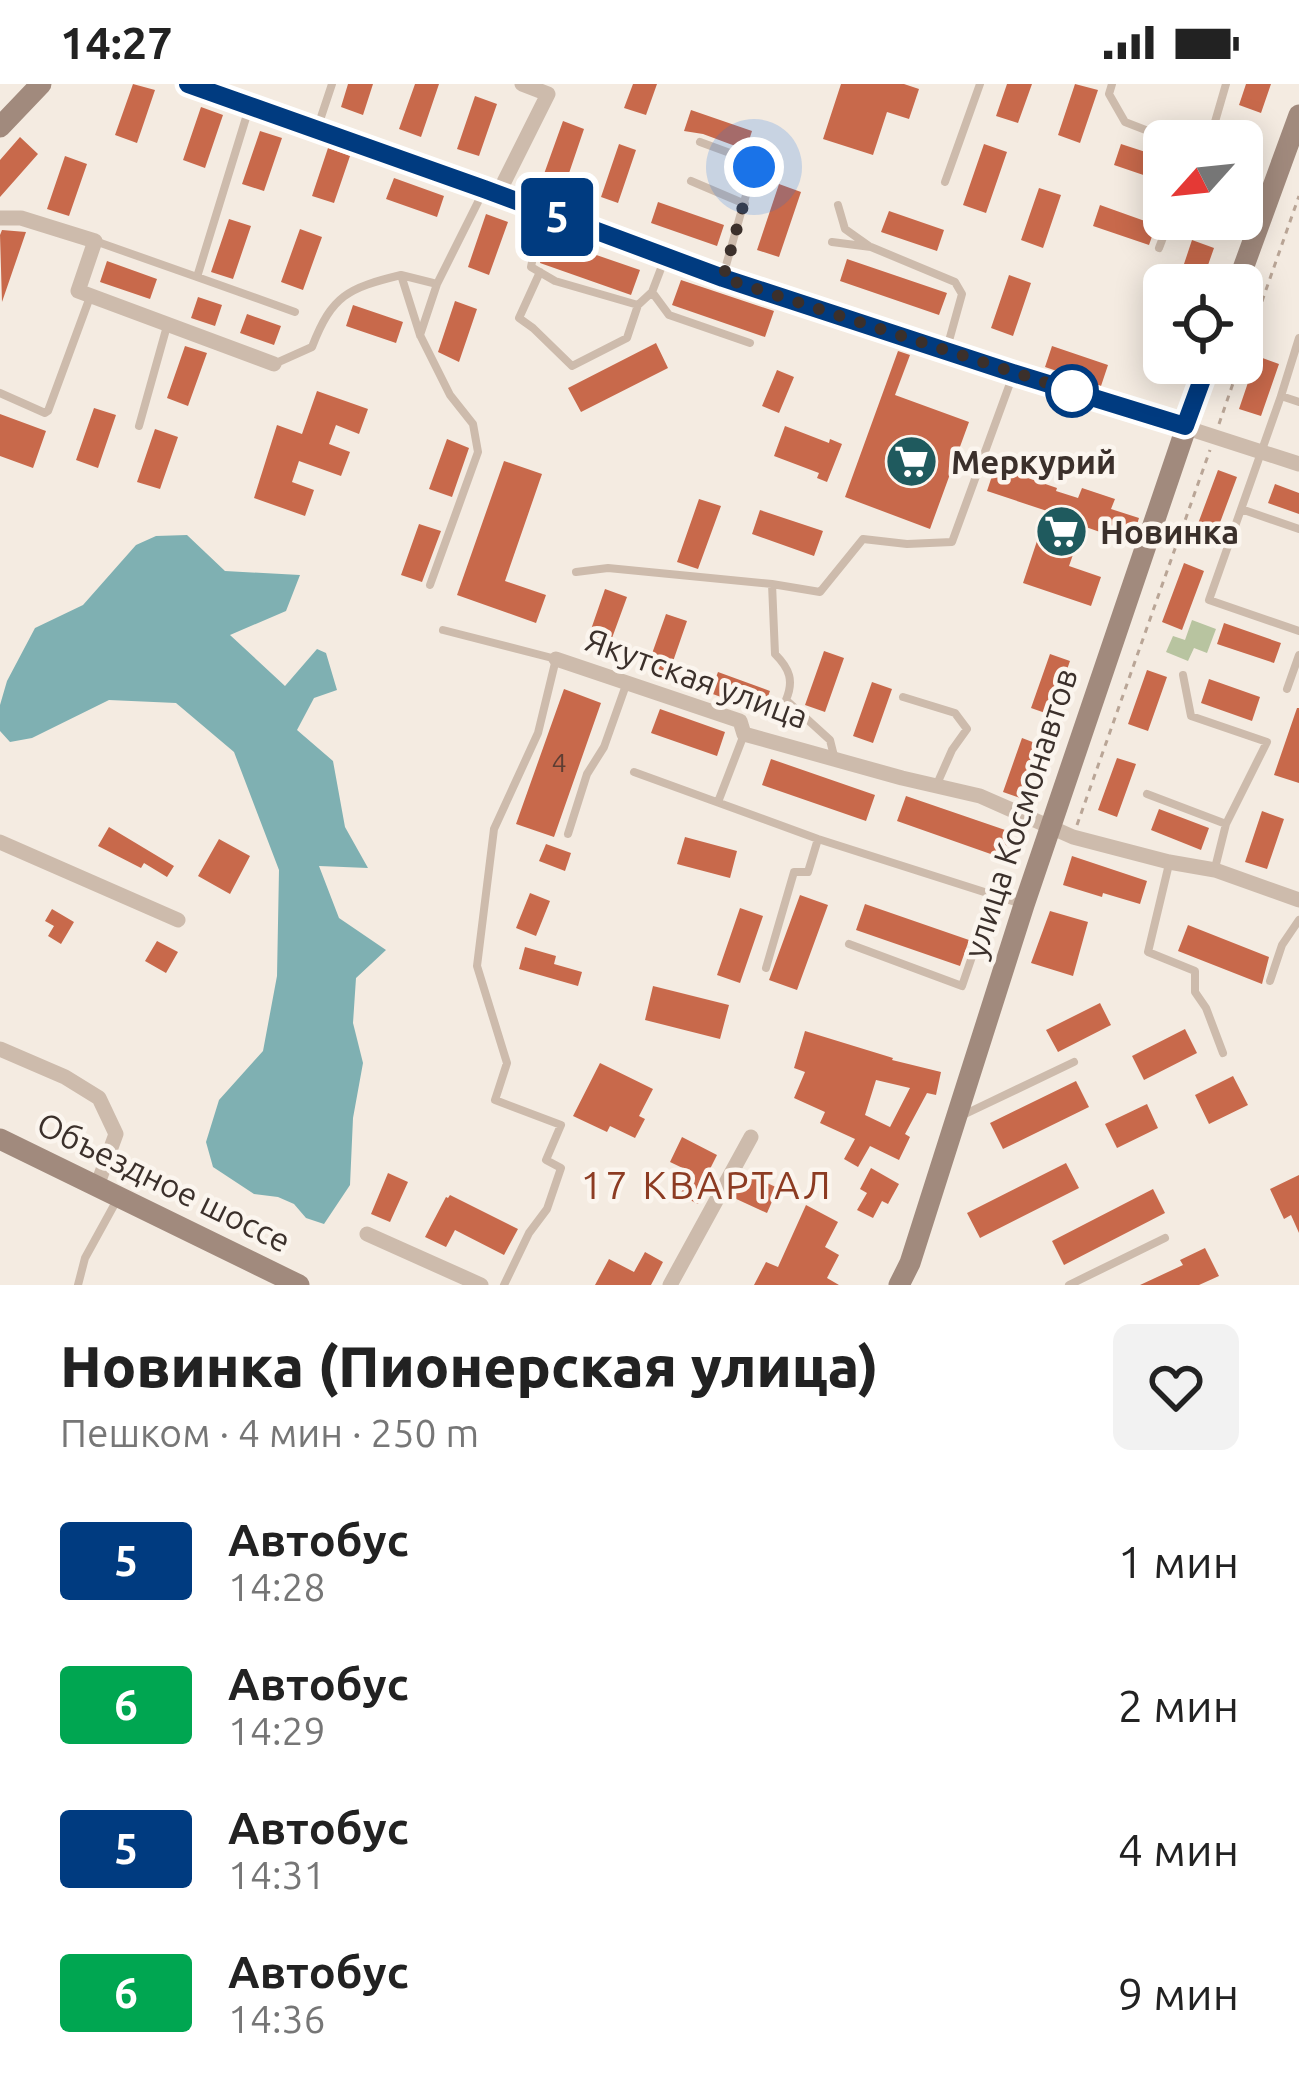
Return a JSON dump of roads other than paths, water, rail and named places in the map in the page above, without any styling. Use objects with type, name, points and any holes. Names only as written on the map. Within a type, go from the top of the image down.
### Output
[{"type":"street","points":[[0,127],[40,84]]},
{"type":"street","points":[[188,84],[218,89],[249,106],[723,278],[1299,464]]},
{"type":"street","points":[[491,192],[548,94],[522,84]]},
{"type":"street","points":[[1263,191],[1299,115]]},
{"type":"street","points":[[0,218],[21,218],[95,241],[78,291],[274,364]]},
{"type":"street","name":"улица Космонавтов","points":[[899,1285],[1200,384]]},
{"type":"street","name":"Якутская улица","points":[[556,658],[740,721],[745,734],[980,796],[1050,829],[1214,870],[1299,900]]},
{"type":"street","points":[[0,842],[178,920]]},
{"type":"street","points":[[0,1049],[65,1077],[99,1098],[116,1134],[97,1186]]},
{"type":"street","name":"Объездное шоссе","points":[[0,1138],[299,1285]]},
{"type":"street","points":[[670,1285],[751,1138]]},
{"type":"street","points":[[368,1234],[482,1285]]},
{"type":"lane","points":[[317,131],[332,84]]},
{"type":"lane","points":[[945,182],[980,84]]},
{"type":"lane","points":[[1112,84],[1109,94],[1125,122],[1143,129]]},
{"type":"lane","points":[[1216,120],[1226,84]]},
{"type":"lane","points":[[197,277],[249,106]]},
{"type":"lane","points":[[700,142],[749,160],[754,167],[723,278]]},
{"type":"lane","points":[[691,181],[745,204]]},
{"type":"lane","points":[[420,334],[436,284],[491,192]]},
{"type":"lane","points":[[838,205],[845,229],[871,247],[955,282],[962,294],[946,350]]},
{"type":"lane","points":[[542,211],[531,266],[555,281],[638,304]]},
{"type":"lane","points":[[1159,248],[1162,240]]},
{"type":"lane","points":[[95,241],[295,312]]},
{"type":"lane","points":[[832,242],[871,247]]},
{"type":"lane","points":[[540,272],[519,319],[572,366],[627,338],[638,304],[652,292],[665,257]]},
{"type":"lane","points":[[274,364],[312,347],[325,314],[347,293],[401,275],[436,284]]},
{"type":"lane","points":[[401,275],[420,334],[450,395],[473,424],[478,452],[430,585]]},
{"type":"lane","points":[[652,292],[669,315],[750,343]]},
{"type":"lane","points":[[0,393],[48,411],[91,296]]},
{"type":"lane","points":[[139,426],[167,324]]},
{"type":"lane","points":[[1299,338],[1209,600],[1299,632]]},
{"type":"lane","points":[[576,572],[608,568],[820,592],[863,539],[952,542],[1013,373]]},
{"type":"lane","points":[[1281,396],[1299,402]]},
{"type":"lane","points":[[1241,508],[1299,529]]},
{"type":"lane","points":[[772,584],[775,654],[787,666],[792,686],[786,700],[830,740],[835,758]]},
{"type":"lane","points":[[443,630],[556,658],[538,733],[494,829],[477,966],[507,1063],[495,1100],[561,1125],[546,1160],[562,1168],[547,1209],[529,1233],[504,1285]]},
{"type":"lane","points":[[1287,689],[1299,655]]},
{"type":"lane","points":[[1183,675],[1191,716],[1267,742],[1226,824],[1214,870]]},
{"type":"lane","points":[[568,834],[587,774],[604,747],[627,683]]},
{"type":"lane","points":[[903,697],[956,713],[967,729],[952,749],[937,786]]},
{"type":"lane","points":[[718,802],[745,734]]},
{"type":"lane","points":[[634,772],[818,839],[1024,905]]},
{"type":"lane","points":[[1147,794],[1226,824]]},
{"type":"lane","points":[[766,968],[794,872],[808,872],[818,839]]},
{"type":"lane","points":[[1169,862],[1148,952],[1195,971],[1196,992],[1223,1053]]},
{"type":"lane","points":[[849,944],[962,986],[993,895]]},
{"type":"lane","points":[[1270,981],[1282,945],[1299,920]]},
{"type":"lane","points":[[956,1118],[1074,1062]]},
{"type":"lane","points":[[78,1285],[85,1258],[118,1196]]},
{"type":"lane","points":[[1070,1285],[1165,1238]]},
{"type":"water","points":[[187,535],[225,571],[300,575],[286,611],[230,635],[285,686],[317,649],[326,653],[337,690],[314,698],[297,730],[333,761],[345,827],[368,868],[319,866],[339,918],[386,950],[356,978],[353,1023],[363,1063],[353,1118],[350,1185],[324,1224],[306,1218],[294,1204],[278,1197],[254,1194],[213,1167],[206,1142],[219,1100],[263,1051],[277,976],[279,870],[234,752],[176,703],[109,700],[32,738],[10,742],[0,731],[0,705],[7,681],[35,628],[83,605],[136,545],[156,536]]},
{"type":"place","name":"Меркурий","points":[[912,462]]},
{"type":"place","name":"Новинка","points":[[1061,532]]},
{"type":"district","name":"17 КВАРТАЛ","points":[[707,1185]]}]
